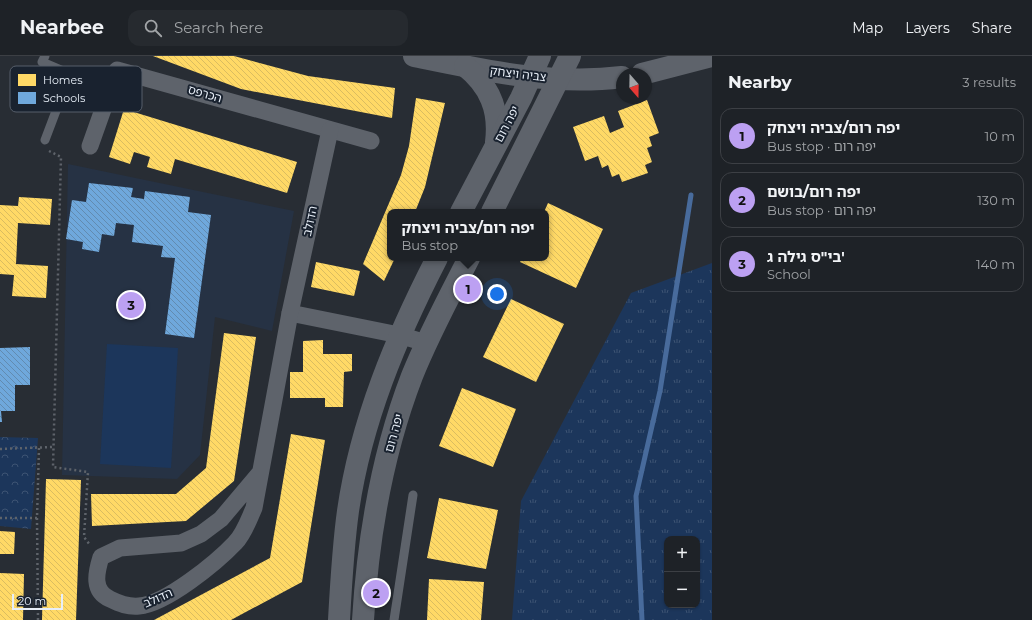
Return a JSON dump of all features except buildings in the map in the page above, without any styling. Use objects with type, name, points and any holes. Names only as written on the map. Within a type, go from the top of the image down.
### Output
[{"type":"street","name":"צביה ויצחק","points":[[414,56],[531,77],[559,79],[616,77]]},
{"type":"street","name":"יפה רום","points":[[463,209],[531,77],[540,56]]},
{"type":"street","points":[[494,209],[570,56]]},
{"type":"street","points":[[652,71],[712,56]]},
{"type":"street","points":[[465,66],[481,81],[492,100],[497,125],[495,146]]},
{"type":"street","name":"הכרפס","points":[[142,77],[371,142]]},
{"type":"street","name":"הכרפס","points":[[90,146],[102,112]]},
{"type":"street","name":"הדולב","points":[[259,474],[221,519],[201,534],[181,543],[120,548],[101,557],[97,569],[97,587],[104,597],[122,606],[140,606],[164,598],[190,581],[236,542],[254,508],[259,474],[290,313],[330,130]]},
{"type":"street","points":[[339,620],[348,510],[361,451],[379,387],[399,335],[436,261]]},
{"type":"street","name":"יפה רום","points":[[363,620],[367,561],[378,496],[397,418],[426,343],[467,261]]},
{"type":"street","points":[[290,313],[399,335],[426,343]]},
{"type":"lane","points":[[44,56],[42,62],[51,66]]},
{"type":"lane","points":[[45,140],[56,112]]},
{"type":"lane","points":[[394,620],[412,495]]},
{"type":"path","points":[[45,140],[42,148],[61,157],[53,467],[88,472],[84,537],[101,557]]},
{"type":"path","points":[[38,620],[36,518],[39,448]]},
{"type":"path","points":[[0,449],[53,448]]},
{"type":"path","points":[[0,518],[36,518]]},
{"type":"shaded area","points":[[68,164],[294,211],[272,331],[215,317],[200,455],[177,479],[62,475]]},
{"type":"green space","points":[[712,263],[712,620],[512,620],[521,501],[631,293]]},
{"type":"green space","points":[[107,344],[178,348],[171,468],[100,464]]},
{"type":"green space","points":[[0,437],[38,438],[31,529],[0,526]]},
{"type":"waterway","points":[[642,620],[636,496],[660,391],[691,195]]},
{"type":"place","name":"יפה רום/צביה ויצחק","points":[[468,289]]},
{"type":"place","name":"בי\"ס גילה ג'","points":[[131,305]]},
{"type":"place","name":"יפה רום/בושם","points":[[376,593]]}]
